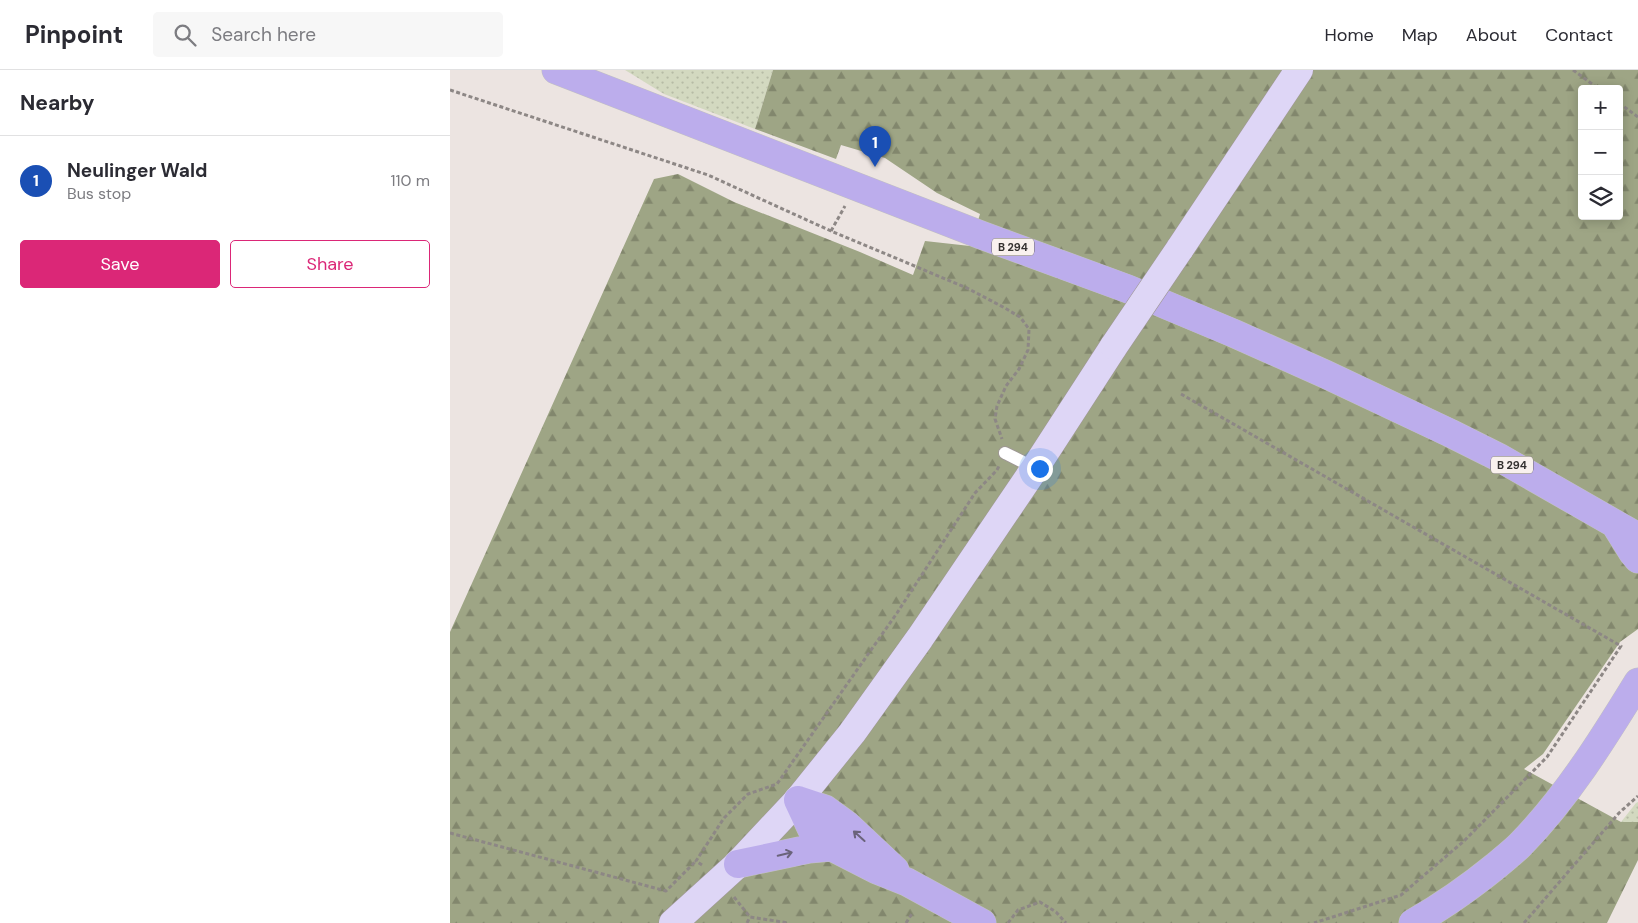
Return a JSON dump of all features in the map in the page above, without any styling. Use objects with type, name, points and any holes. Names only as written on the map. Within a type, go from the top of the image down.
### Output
[{"type":"main road","name":"B 294","points":[[556,70],[981,235],[1128,289],[1233,333],[1450,432],[1500,458],[1638,537]]},
{"type":"main road","points":[[1614,523],[1632,553],[1638,559]]},
{"type":"main road","points":[[1413,923],[1444,906],[1478,881],[1519,846],[1550,812],[1580,772],[1638,682]]},
{"type":"main road","points":[[798,800],[812,830],[832,847],[870,867],[906,882],[982,923]]},
{"type":"main road","points":[[798,800],[825,809],[847,825],[906,882]]},
{"type":"main road","points":[[729,872],[808,849],[832,847]]},
{"type":"street","points":[[673,923],[729,872],[798,800],[882,693],[1035,468],[1114,346],[1299,70]]},
{"type":"lane","points":[[1005,453],[1035,468]]},
{"type":"path","points":[[1572,70],[1593,85]]},
{"type":"path","points":[[450,90],[708,175],[831,231],[967,288],[1020,318],[1029,329],[1028,350],[1019,369],[1006,386],[997,406],[995,419],[1004,443],[1005,453],[997,470],[976,493],[897,614],[777,784],[748,794],[724,818],[696,861],[666,891],[450,833]]},
{"type":"path","points":[[1623,107],[1638,117]]},
{"type":"path","points":[[831,231],[846,204]]},
{"type":"path","points":[[1181,394],[1621,646],[1547,757],[1464,841],[1401,895],[1314,923]]},
{"type":"path","points":[[1524,923],[1612,820],[1638,796]]},
{"type":"path","points":[[696,861],[729,872],[750,917]]},
{"type":"path","points":[[1008,923],[1018,910],[1040,902],[1056,912],[1066,923]]},
{"type":"path","points":[[747,923],[750,917]]},
{"type":"path","points":[[750,917],[789,923]]},
{"type":"green space","points":[[625,70],[773,70],[755,129],[664,94]]},
{"type":"green space","points":[[773,70],[1638,70],[1638,629],[1620,642],[1543,754],[1524,769],[1621,822],[1638,822],[1638,860],[1607,923],[450,923],[450,632],[654,179],[678,174],[734,202],[913,275],[925,241],[970,246],[980,214],[937,193],[885,158],[841,145],[836,159],[755,129]]},
{"type":"green space","points":[[1638,802],[1638,822],[1621,822],[1636,803]]},
{"type":"place","name":"Neulinger Wald","points":[[875,167]]}]
